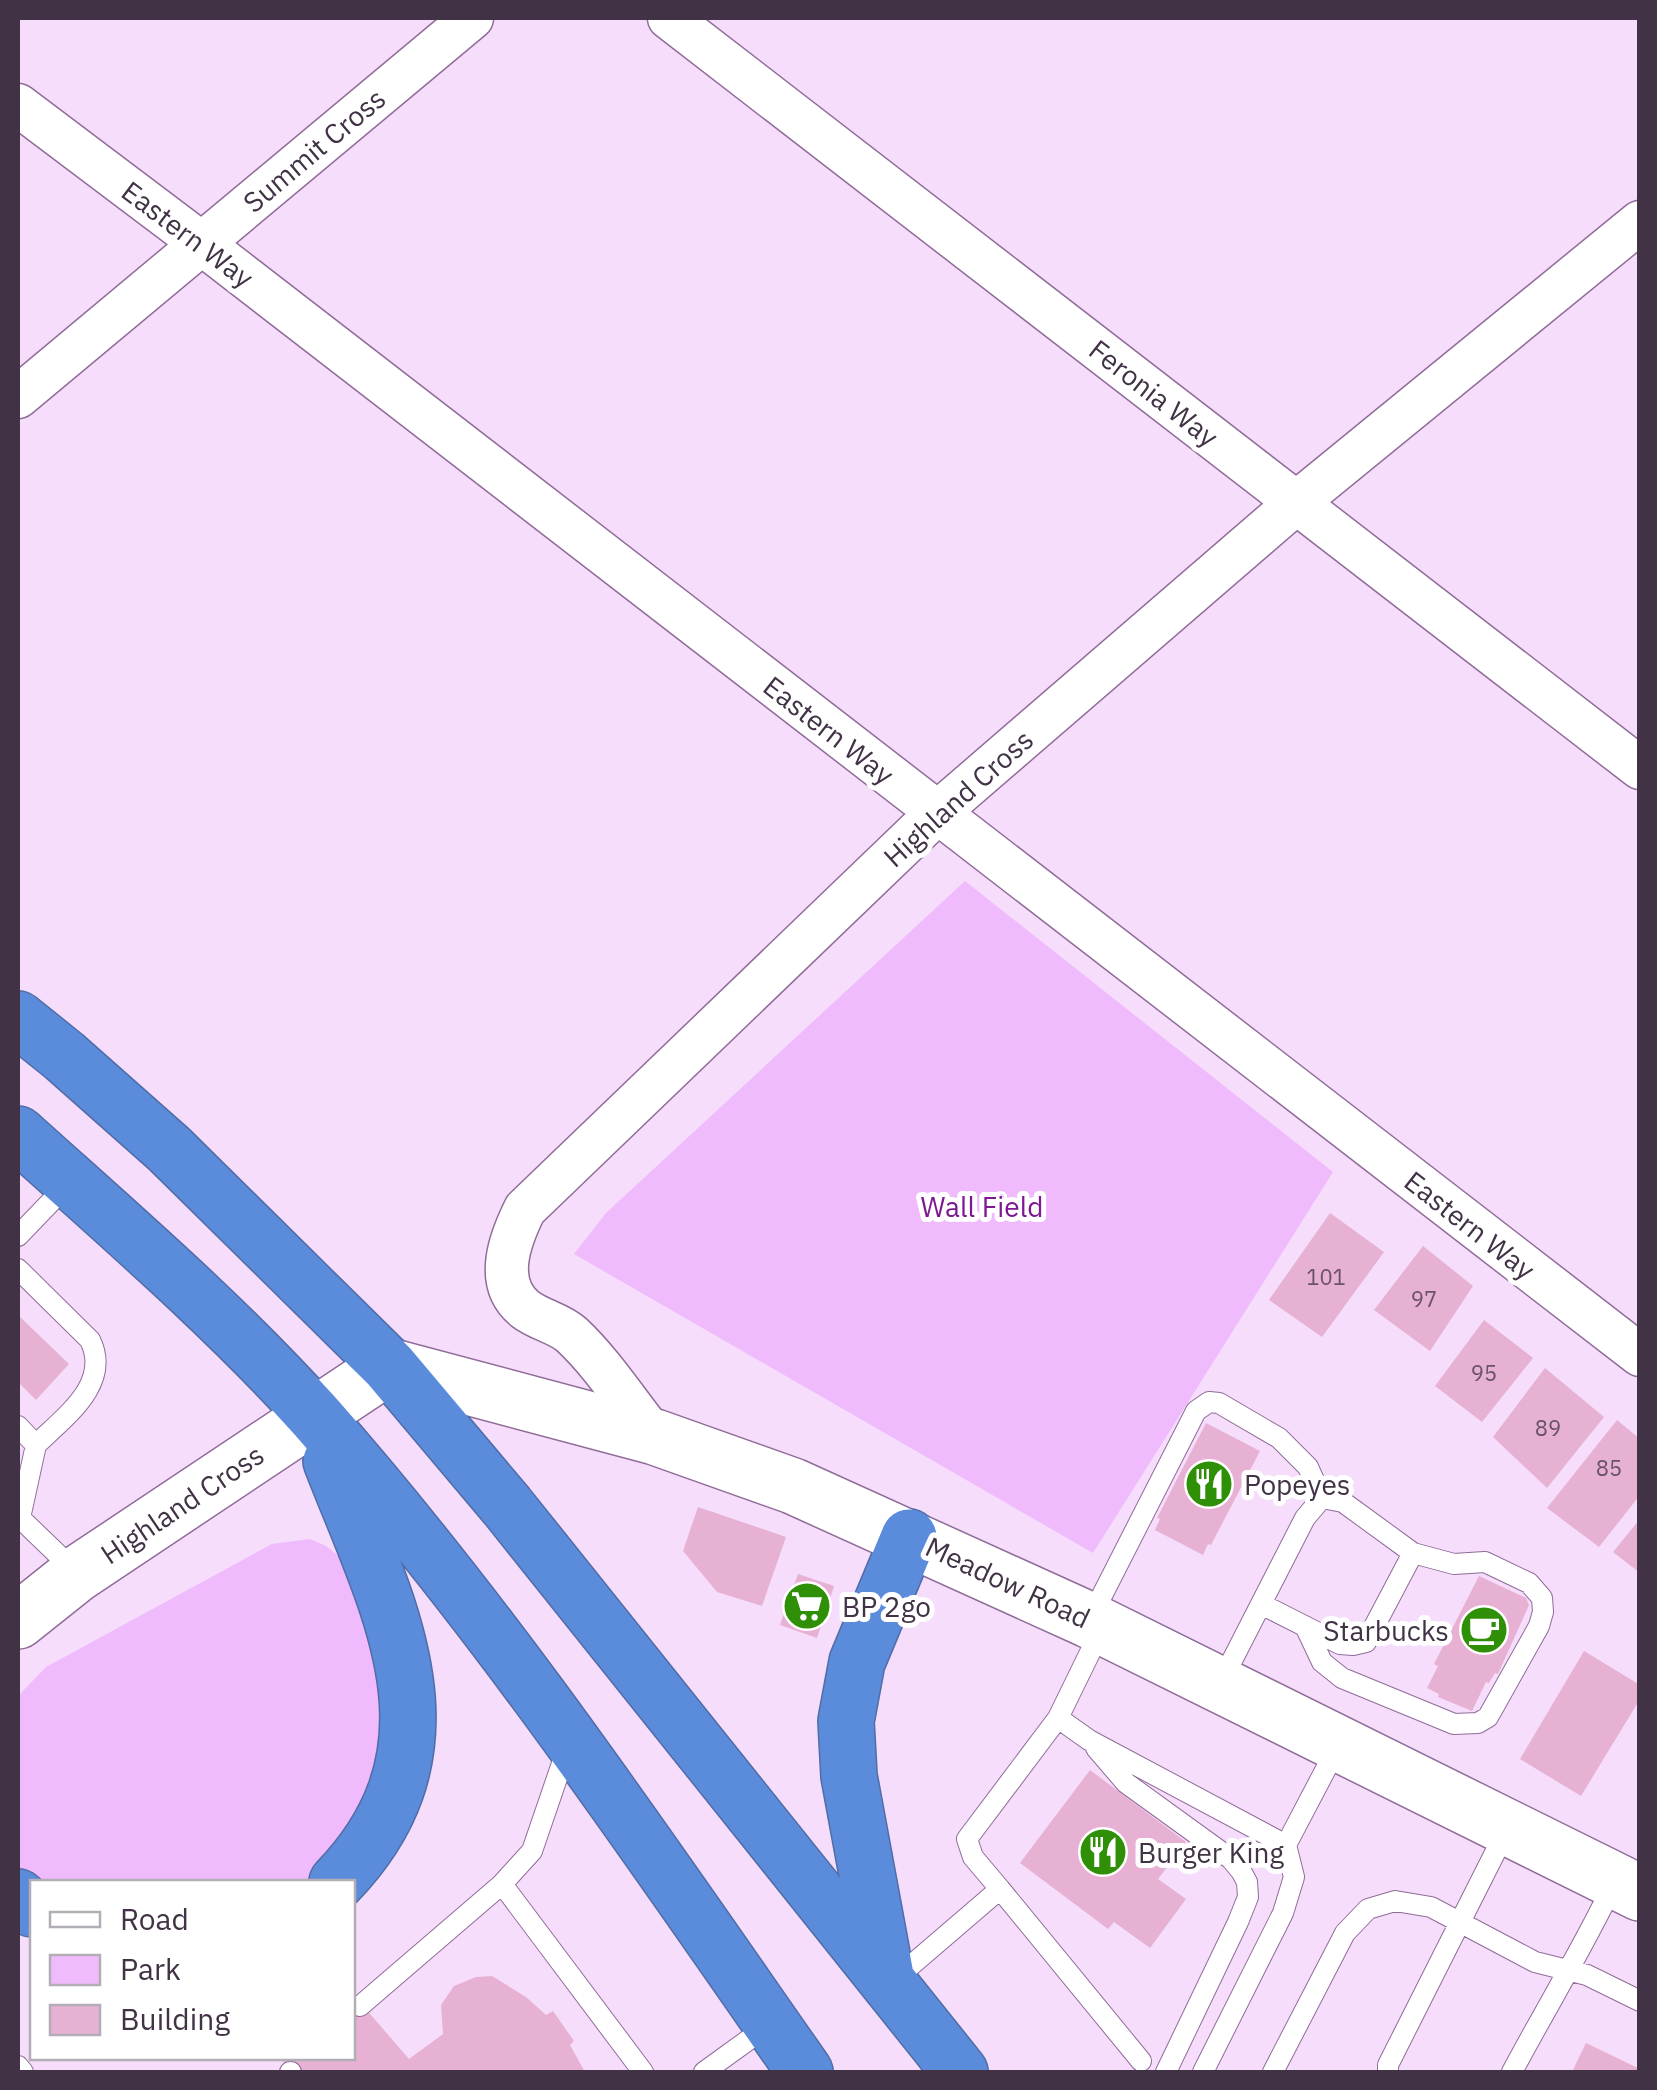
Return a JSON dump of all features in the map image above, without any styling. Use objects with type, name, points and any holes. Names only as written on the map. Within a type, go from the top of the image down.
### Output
[{"type":"highway","points":[[18,1019],[168,1149],[351,1391],[448,1576],[570,1739],[806,2072]]},
{"type":"highway","points":[[18,1134],[150,1253],[351,1391],[508,1506],[960,2072]]},
{"type":"highway","points":[[339,1880],[373,1840],[393,1795],[406,1748],[409,1693],[351,1391]]},
{"type":"highway","points":[[888,1984],[848,1776],[846,1721],[857,1662],[909,1537]]},
{"type":"main road","name":"Meadow Road","points":[[351,1391],[656,1437],[793,1486],[1096,1623],[1627,1887]]},
{"type":"main road","name":"Highland Cross","points":[[18,1621],[78,1574],[351,1391]]},
{"type":"street","name":"Summit Cross","points":[[18,397],[472,18]]},
{"type":"street","name":"Feronia Way","points":[[670,18],[1640,768]]},
{"type":"street","name":"Eastern Way","points":[[18,105],[1640,1355]]},
{"type":"street","name":"Highland Cross","points":[[656,1437],[571,1334],[525,1308],[513,1295],[506,1264],[524,1209],[936,813],[1296,503],[1640,222]]},
{"type":"lane","points":[[18,1236],[70,1181]]},
{"type":"lane","points":[[18,1269],[90,1340],[97,1354],[90,1389],[36,1446],[19,1519],[78,1574]]},
{"type":"lane","points":[[1089,1740],[1126,1783],[1231,1860],[1248,1882],[1248,1897],[1238,1922],[1164,2072],[1135,2067],[973,1857],[967,1840],[1058,1718],[1096,1623],[1196,1412],[1203,1405],[1218,1404],[1279,1438],[1308,1468],[1322,1498]]},
{"type":"lane","points":[[18,1426],[36,1446]]},
{"type":"lane","points":[[1304,1626],[1322,1662],[1342,1678],[1454,1724],[1478,1723],[1488,1717],[1544,1612],[1542,1598],[1529,1583],[1485,1562],[1454,1564],[1413,1553],[1343,1502],[1322,1498]]},
{"type":"lane","points":[[1220,1684],[1305,1518],[1322,1498]]},
{"type":"lane","points":[[1261,1604],[1340,1644],[1366,1642],[1413,1553]]},
{"type":"lane","points":[[1058,1718],[1089,1740],[1286,1844],[1294,1877],[1283,1913],[1203,2072]]},
{"type":"lane","points":[[360,2006],[502,1884],[532,1851],[570,1739]]},
{"type":"lane","points":[[1286,1844],[1340,1742]]},
{"type":"lane","points":[[1388,2072],[1388,2064],[1508,1825]]},
{"type":"lane","points":[[502,1884],[643,2072]]},
{"type":"lane","points":[[1512,2072],[1566,1968],[1627,1887]]},
{"type":"lane","points":[[888,1984],[1000,1888]]},
{"type":"lane","points":[[1273,2072],[1345,1933],[1368,1910],[1396,1902],[1431,1907],[1535,1962],[1587,1975],[1640,2001]]},
{"type":"lane","points":[[704,2072],[771,2024]]},
{"type":"lane","points":[[18,2066],[23,2072]]},
{"type":"green space","name":"Wall Field","points":[[965,881],[1333,1172],[1093,1553],[574,1254],[606,1213]]},
{"type":"green space","points":[[310,1539],[326,1546],[340,1557],[366,1602],[389,1699],[367,1808],[309,1880],[31,1880],[18,1868],[18,1696],[46,1667],[272,1544]]},
{"type":"building","points":[[1330,1213],[1384,1252],[1322,1337],[1269,1300]]},
{"type":"building","points":[[1423,1246],[1473,1286],[1430,1351],[1374,1310]]},
{"type":"building","points":[[18,1315],[69,1364],[36,1400],[18,1382]]},
{"type":"building","points":[[1484,1320],[1533,1358],[1482,1422],[1435,1386]]},
{"type":"building","points":[[1545,1368],[1604,1417],[1547,1488],[1493,1437]]},
{"type":"building","points":[[1617,1420],[1640,1439],[1640,1495],[1599,1547],[1547,1508]]},
{"type":"building","name":"Popeyes","points":[[1206,1423],[1260,1451],[1203,1555],[1155,1530],[1160,1519],[1157,1518]]},
{"type":"building","points":[[698,1507],[786,1537],[762,1606],[717,1592],[683,1551]]},
{"type":"building","points":[[1640,1519],[1640,1573],[1613,1552]]},
{"type":"building","name":"BP 2go","points":[[798,1574],[834,1586],[817,1638],[780,1625]]},
{"type":"building","name":"Starbucks","points":[[1479,1576],[1526,1598],[1529,1605],[1498,1674],[1486,1682],[1472,1711],[1438,1697],[1427,1688],[1438,1666],[1434,1664]]},
{"type":"building","points":[[1584,1651],[1640,1685],[1640,1699],[1581,1796],[1520,1759]]},
{"type":"building","name":"Burger King","points":[[1090,1770],[1186,1842],[1158,1879],[1186,1899],[1150,1948],[1114,1922],[1108,1929],[1020,1863]]},
{"type":"building","points":[[492,1976],[546,2015],[553,2011],[574,2041],[570,2045],[585,2072],[293,2072],[282,2060],[355,2060],[355,1996],[409,2059],[443,2034],[441,2005],[454,1986],[476,1977]]},
{"type":"building","points":[[1586,2043],[1640,2069],[1640,2072],[1572,2072]]},
{"type":"place","name":"Popeyes","points":[[1209,1484]]},
{"type":"place","name":"BP 2go","points":[[807,1606]]},
{"type":"place","name":"Starbucks","points":[[1484,1630]]},
{"type":"place","name":"Burger King","points":[[1103,1852]]}]
